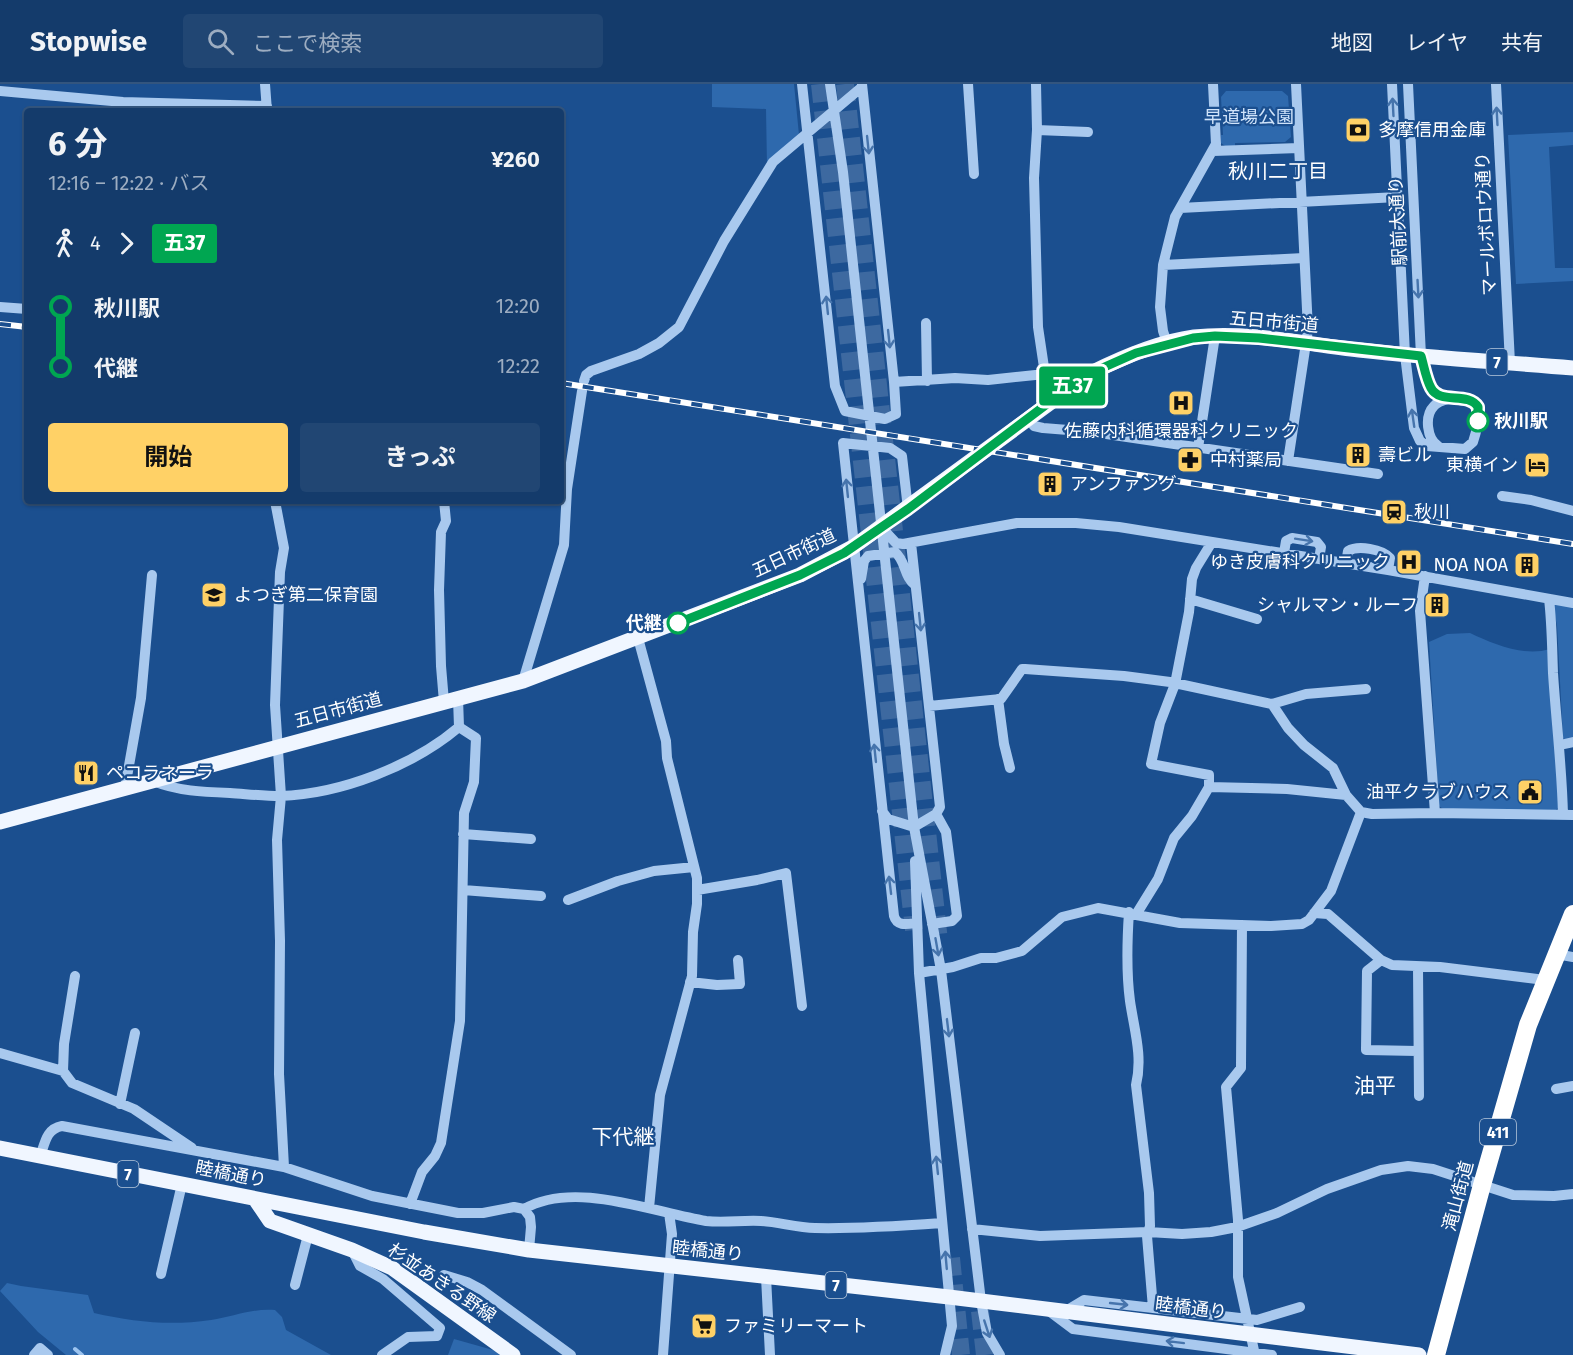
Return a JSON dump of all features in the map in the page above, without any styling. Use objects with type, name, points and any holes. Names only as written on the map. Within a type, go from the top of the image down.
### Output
[{"type":"highway","name":"滝山街道","points":[[1436,1355],[1528,1025],[1545,980],[1565,956],[1573,914]]},
{"type":"main road","name":"五日市街道","points":[[0,822],[523,681],[800,575],[853,547],[908,509],[1091,373],[1114,361],[1167,343],[1215,336],[1259,338],[1405,355],[1573,368]]},
{"type":"main road","name":"睦橋通り","points":[[0,1149],[424,1232],[529,1250],[949,1297],[1419,1355]]},
{"type":"main road","name":"杉並あきる野線","points":[[255,1199],[270,1221],[352,1250],[392,1268],[513,1355]]},
{"type":"street","points":[[265,84],[267,108]]},
{"type":"street","points":[[802,84],[836,386],[845,411],[885,419],[896,414],[894,382],[862,85]]},
{"type":"street","points":[[830,84],[843,172],[914,827],[941,970],[981,1301],[987,1333],[1000,1355]]},
{"type":"street","points":[[969,84],[974,174]]},
{"type":"street","points":[[1036,84],[1037,130],[1034,178],[1038,327],[1045,374],[1063,392]]},
{"type":"street","points":[[1167,343],[1160,307],[1163,265],[1175,217],[1216,144],[1213,84]]},
{"type":"street","points":[[1288,461],[1308,330],[1296,84]]},
{"type":"street","name":"駅前大通り","points":[[1392,84],[1405,355],[1415,432],[1423,444],[1438,446]]},
{"type":"street","name":"駅前大通り","points":[[1408,84],[1421,356],[1433,391],[1438,395],[1452,398]]},
{"type":"street","name":"マールボロウ通り","points":[[1496,84],[1509,363]]},
{"type":"street","points":[[523,681],[564,545],[567,489],[585,375],[639,354],[659,343],[679,327],[724,241],[773,162],[835,111],[862,85]]},
{"type":"street","points":[[0,91],[123,102],[246,108]]},
{"type":"street","points":[[1037,130],[1088,132]]},
{"type":"street","points":[[1213,151],[1299,148]]},
{"type":"street","points":[[1180,208],[1398,198]]},
{"type":"street","points":[[1163,265],[1304,258]]},
{"type":"street","points":[[0,307],[24,309]]},
{"type":"street","points":[[926,323],[927,381]]},
{"type":"street","points":[[1198,448],[1215,336]]},
{"type":"street","points":[[894,382],[955,378],[988,380],[1045,374]]},
{"type":"street","points":[[1452,398],[1471,400],[1476,404],[1479,415],[1476,434],[1470,446],[1465,449],[1438,446],[1429,436],[1430,412],[1438,402],[1452,398]]},
{"type":"street","points":[[1028,418],[1034,426],[1043,428],[1072,429],[1378,474]]},
{"type":"street","points":[[908,509],[902,456],[890,448],[843,443],[894,916],[895,920],[901,924],[917,923]]},
{"type":"street","points":[[1502,496],[1531,500],[1573,511]]},
{"type":"street","points":[[276,504],[284,548],[280,573],[275,705],[281,796],[277,840],[280,941],[279,1074],[284,1167]]},
{"type":"street","points":[[410,1204],[422,1172],[435,1156],[441,1143],[460,1021],[464,813],[474,782],[476,738],[459,727],[441,666],[439,590],[441,532],[446,521],[444,504]]},
{"type":"street","points":[[882,527],[896,543],[911,543],[1017,523],[1064,523],[1119,527],[1425,576],[1573,603]]},
{"type":"street","points":[[1284,554],[1286,541],[1292,538],[1309,540],[1321,546],[1319,559]]},
{"type":"street","points":[[1153,1308],[1148,1232],[1149,1193],[1136,1085],[1139,1073],[1139,1053],[1130,1001],[1127,961],[1133,913],[1158,879],[1174,838],[1192,816],[1209,787],[1209,775],[1151,764],[1160,723],[1175,684],[1196,568],[1212,542]]},
{"type":"street","points":[[882,811],[888,819],[914,827],[936,814],[940,807],[911,543]]},
{"type":"street","points":[[1346,563],[1348,551],[1354,548],[1385,552],[1390,558],[1388,570]]},
{"type":"street","points":[[858,594],[864,561],[868,556],[895,552],[901,557],[908,577],[916,586]]},
{"type":"street","points":[[125,788],[141,698],[152,575]]},
{"type":"street","points":[[1425,576],[1420,611],[1435,813]]},
{"type":"street","points":[[1190,599],[1257,619]]},
{"type":"street","points":[[1272,704],[1288,728],[1304,745],[1333,768],[1346,795],[1360,812],[1372,814],[1568,815],[1553,673],[1552,620],[1549,599]]},
{"type":"street","points":[[638,638],[666,741],[667,758],[694,867],[697,890],[690,982],[660,1095],[649,1209]]},
{"type":"street","points":[[929,705],[1001,699],[1022,669],[1124,676],[1272,704],[1306,694],[1366,689]]},
{"type":"street","points":[[998,699],[1010,768]]},
{"type":"street","points":[[152,781],[197,792],[281,796],[320,790],[383,772],[428,750],[459,727]]},
{"type":"street","points":[[1560,745],[1573,742]]},
{"type":"street","points":[[1209,787],[1287,789],[1346,795]]},
{"type":"street","points":[[919,972],[941,970],[981,958],[996,958],[1022,951],[1062,917],[1098,908],[1173,922],[1242,925],[1302,924],[1309,920],[1331,891],[1360,812]]},
{"type":"street","points":[[932,924],[952,921],[957,916],[946,832],[936,814]]},
{"type":"street","points":[[914,827],[919,972],[952,1326],[945,1355]]},
{"type":"street","points":[[464,834],[531,840]]},
{"type":"street","points":[[568,900],[618,881],[654,871],[694,867]]},
{"type":"street","points":[[697,890],[786,873],[802,1006]]},
{"type":"street","points":[[463,890],[541,896]]},
{"type":"street","points":[[1314,913],[1328,914],[1381,960],[1392,965],[1440,967],[1545,980]]},
{"type":"street","points":[[1242,925],[1241,1068],[1226,1088],[1238,1220],[1238,1277],[1254,1353]]},
{"type":"street","points":[[690,982],[708,985],[740,984],[738,960]]},
{"type":"street","points":[[1381,960],[1367,971],[1366,1050],[1417,1051]]},
{"type":"street","points":[[1418,967],[1419,1096]]},
{"type":"street","points":[[63,1071],[64,1044],[75,976]]},
{"type":"street","points":[[120,1104],[135,1033]]},
{"type":"street","points":[[0,1053],[63,1071],[72,1083],[134,1109],[196,1151]]},
{"type":"street","points":[[1556,1089],[1573,1086]]},
{"type":"street","points":[[40,1156],[48,1134],[53,1128],[62,1126],[284,1167],[364,1194],[458,1213],[483,1213],[514,1207],[524,1209],[531,1217],[529,1250]]},
{"type":"street","points":[[972,1229],[1040,1236],[1148,1232],[1182,1234],[1237,1227],[1381,1170],[1415,1165],[1514,1195],[1573,1194]]},
{"type":"street","points":[[161,1274],[182,1184]]},
{"type":"street","points":[[524,1209],[534,1203],[553,1198],[577,1197],[706,1221],[760,1221],[815,1228],[942,1223]]},
{"type":"street","points":[[663,1355],[672,1234],[669,1213]]},
{"type":"street","points":[[295,1286],[308,1235]]},
{"type":"street","points":[[352,1250],[360,1266],[383,1279],[440,1328],[436,1336],[408,1337],[382,1355]]},
{"type":"street","points":[[444,1275],[467,1282],[482,1290],[571,1355]]},
{"type":"street","points":[[766,1277],[770,1355]]},
{"type":"street","points":[[1272,1355],[1073,1329],[1056,1311],[1084,1300],[1257,1320],[1300,1307]]},
{"type":"street","points":[[34,1355],[40,1348],[48,1355]]},
{"type":"green space","points":[[712,84],[794,84],[799,135],[767,166],[766,109],[712,107]]},
{"type":"green space","name":"早道場公園","points":[[1226,91],[1282,91],[1288,96],[1291,137],[1285,142],[1235,143],[1235,146],[1225,146],[1221,143],[1221,135],[1223,135],[1221,97]]},
{"type":"green space","points":[[1573,132],[1573,145],[1549,147],[1555,268],[1573,268],[1573,281],[1516,284],[1508,135]]},
{"type":"green space","points":[[1552,604],[1573,607],[1573,738],[1566,740],[1563,738],[1557,625]]},
{"type":"green space","points":[[1470,633],[1499,645],[1519,650],[1550,649],[1560,806],[1556,810],[1443,809],[1439,806],[1429,642],[1447,634]]},
{"type":"green space","points":[[7,1283],[88,1295],[94,1313],[138,1321],[196,1322],[258,1310],[275,1310],[282,1317],[286,1330],[331,1355],[66,1355],[38,1332],[0,1291]]},
{"type":"green space","points":[[454,1339],[511,1355],[448,1355]]},
{"type":"waterway","points":[[75,1349],[82,1355]]},
{"type":"tunnel","points":[[820,84],[914,930]]},
{"type":"tunnel","points":[[845,84],[939,941]]},
{"type":"tunnel","points":[[951,1258],[961,1355]]},
{"type":"tunnel","points":[[980,1311],[985,1355]]},
{"type":"railway","points":[[0,324],[24,327]]},
{"type":"railway","points":[[564,383],[1573,544]]},
{"type":"bus line","name":"五37","points":[[678,623],[800,575],[844,553],[908,509],[1091,373],[1114,361],[1167,343],[1215,336],[1259,338],[1421,356],[1433,391],[1438,395],[1471,400],[1478,407],[1478,421]]},
{"type":"place","name":"多摩信用金庫","points":[[1358,130]]},
{"type":"place","name":"佐藤内科循環器科クリニック","points":[[1181,403]]},
{"type":"place","name":"秋川駅","points":[[1478,421]]},
{"type":"place","name":"壽ビル","points":[[1358,455]]},
{"type":"place","name":"中村薬局","points":[[1190,460]]},
{"type":"place","name":"東横イン","points":[[1537,465]]},
{"type":"place","name":"アンファング","points":[[1050,484]]},
{"type":"place","name":"秋川","points":[[1394,512]]},
{"type":"place","name":"ゆき皮膚科クリニック","points":[[1409,562]]},
{"type":"place","name":"NOA NOA","points":[[1527,565]]},
{"type":"place","name":"よつぎ第二保育園","points":[[214,595]]},
{"type":"place","name":"シャルマン・ルーフ","points":[[1437,605]]},
{"type":"place","name":"代継","points":[[678,623]]},
{"type":"place","name":"ペコラネーラ","points":[[86,773]]},
{"type":"place","name":"油平クラブハウス","points":[[1530,792]]},
{"type":"place","name":"ファミリーマート","points":[[704,1326]]},
{"type":"district","name":"秋川二丁目","points":[[1278,171]]},
{"type":"district","name":"油平","points":[[1375,1086]]},
{"type":"district","name":"下代継","points":[[623,1137]]}]
